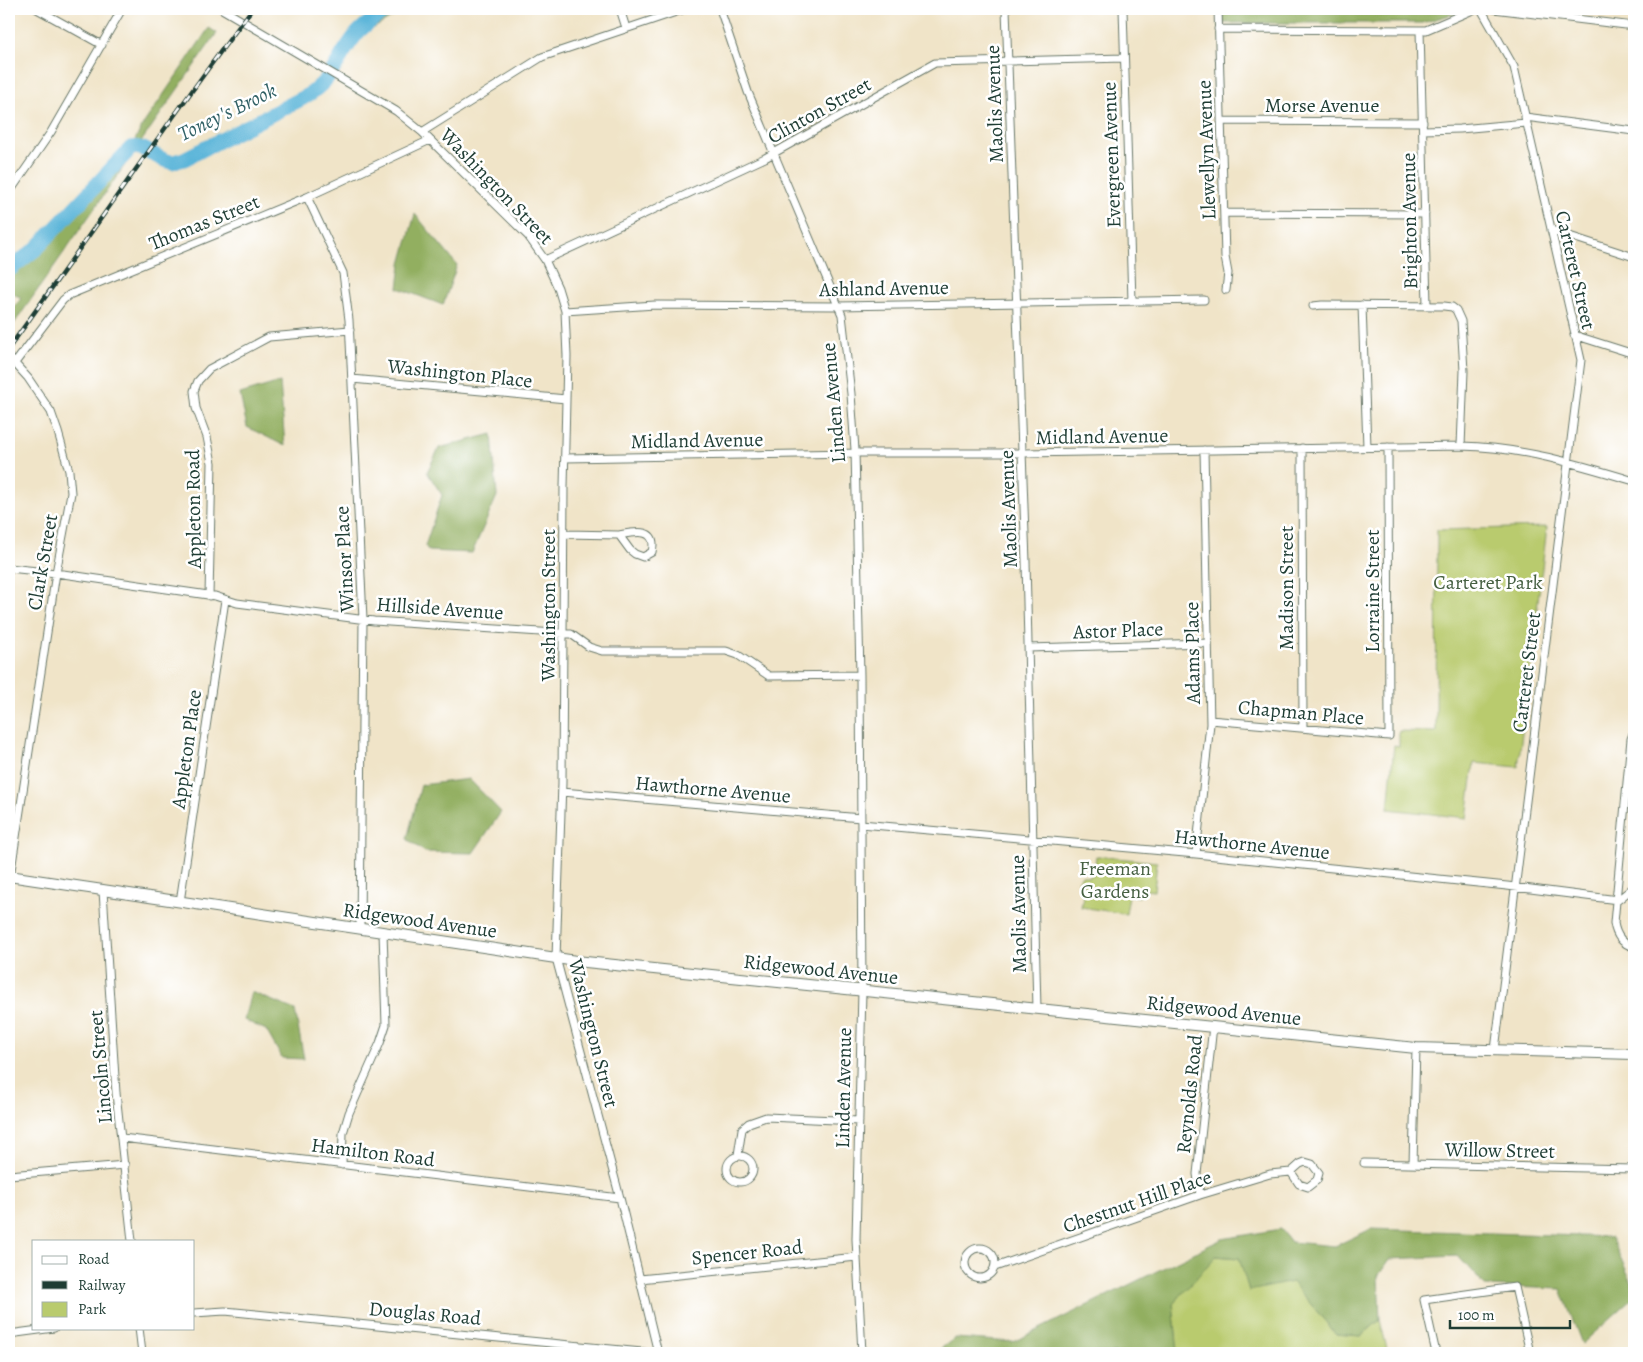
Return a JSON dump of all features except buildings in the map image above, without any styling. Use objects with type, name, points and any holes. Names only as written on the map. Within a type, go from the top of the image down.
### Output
[{"type":"street","points":[[37,9],[102,45]]},
{"type":"street","points":[[9,193],[51,132],[122,9]]},
{"type":"street","name":"Washington Street","points":[[222,9],[396,111],[422,132],[528,236],[545,260],[558,288],[565,311],[567,356],[562,792],[556,958],[620,1198],[658,1353]]},
{"type":"street","points":[[620,9],[626,28]]},
{"type":"street","points":[[422,132],[542,57],[686,9]]},
{"type":"street","name":"Linden Avenue","points":[[720,9],[748,92],[842,315],[848,364],[855,453],[860,675],[862,991],[856,1239],[862,1353]]},
{"type":"street","name":"Maolis Avenue","points":[[1006,9],[1028,648],[1036,1009]]},
{"type":"street","name":"Evergreen Avenue","points":[[1123,9],[1132,301]]},
{"type":"street","name":"Llewellyn Avenue","points":[[1218,9],[1225,257],[1228,272],[1226,290]]},
{"type":"street","points":[[1218,29],[1420,30],[1431,29],[1475,9]]},
{"type":"street","name":"Carteret Street","points":[[1481,9],[1514,67],[1581,360],[1495,1050]]},
{"type":"street","points":[[1494,9],[1634,26]]},
{"type":"street","name":"Brighton Avenue","points":[[1420,30],[1427,305],[1448,306],[1456,310],[1460,317],[1464,371],[1461,446]]},
{"type":"street","name":"Clinton Street","points":[[545,260],[774,153],[935,63],[1124,58]]},
{"type":"street","points":[[1423,130],[1460,129],[1526,120],[1634,131]]},
{"type":"street","name":"Morse Avenue","points":[[1221,121],[1423,122]]},
{"type":"street","name":"Thomas Street","points":[[15,363],[62,300],[69,295],[307,196],[430,140]]},
{"type":"street","name":"Winsor Place","points":[[307,196],[342,273],[350,330],[363,619],[360,929]]},
{"type":"street","points":[[1224,213],[1425,214]]},
{"type":"street","points":[[1551,230],[1634,257]]},
{"type":"street","name":"Ashland Avenue","points":[[565,311],[655,305],[837,306],[1204,300]]},
{"type":"street","points":[[1362,305],[1367,447]]},
{"type":"street","points":[[1313,306],[1427,305]]},
{"type":"street","name":"Appleton Road","points":[[209,596],[212,463],[208,437],[196,408],[194,391],[198,381],[210,369],[269,337],[350,330]]},
{"type":"street","points":[[1574,335],[1634,354]]},
{"type":"street","name":"Clark Street","points":[[9,357],[34,386],[50,412],[69,471],[71,493],[56,573],[9,876]]},
{"type":"street","name":"Washington Place","points":[[352,379],[566,399]]},
{"type":"street","name":"Midland Avenue","points":[[565,458],[1484,446],[1567,461],[1634,481]]},
{"type":"street","name":"Lorraine Street","points":[[1388,447],[1389,736]]},
{"type":"street","name":"Madison Street","points":[[1302,448],[1303,728]]},
{"type":"street","name":"Adams Place","points":[[1196,854],[1210,720],[1204,450]]},
{"type":"street","points":[[564,534],[619,535],[644,532],[648,534],[651,540],[652,552],[643,557],[635,554],[619,535]]},
{"type":"street","name":"Hillside Avenue","points":[[9,568],[56,573],[209,596],[237,603],[363,619],[564,633],[571,634],[588,648],[602,651],[726,651],[738,655],[769,676],[860,675]]},
{"type":"street","name":"Appleton Place","points":[[180,902],[225,600]]},
{"type":"street","name":"Astor Place","points":[[1028,648],[1208,643]]},
{"type":"street","name":"Chapman Place","points":[[1210,720],[1389,736]]},
{"type":"street","points":[[1634,731],[1631,739],[1614,923],[1615,931],[1622,941],[1634,947]]},
{"type":"street","name":"Hawthorne Avenue","points":[[562,792],[1196,854],[1515,887],[1616,900]]},
{"type":"street","name":"Ridgewood Avenue","points":[[9,876],[556,958],[1416,1048],[1634,1054]]},
{"type":"street","points":[[1616,900],[1634,887]]},
{"type":"street","name":"Lincoln Street","points":[[103,891],[116,1093],[132,1240]]},
{"type":"street","points":[[342,1164],[343,1133],[386,1024],[383,932]]},
{"type":"street","name":"Reynolds Road","points":[[1200,1195],[1197,1174],[1213,1026]]},
{"type":"street","points":[[1413,1164],[1416,1048]]},
{"type":"street","points":[[738,1155],[742,1129],[748,1123],[756,1120],[766,1118],[859,1121]]},
{"type":"street","name":"Hamilton Road","points":[[122,1138],[620,1198]]},
{"type":"street","name":"Willow Street","points":[[1364,1163],[1634,1169]]},
{"type":"street","points":[[9,1175],[125,1165]]},
{"type":"street","name":"Chestnut Hill Place","points":[[995,1267],[1200,1195],[1270,1174],[1291,1172]]},
{"type":"street","points":[[978,1247],[984,1248],[992,1253],[995,1267],[988,1276],[983,1278],[974,1277],[966,1271],[964,1266],[965,1257],[978,1247]]},
{"type":"street","name":"Spencer Road","points":[[640,1279],[857,1257]]},
{"type":"street","points":[[1436,1353],[1424,1300],[1515,1287],[1530,1353]]},
{"type":"street","name":"Douglas Road","points":[[195,1313],[225,1311],[652,1353]]},
{"type":"street","points":[[9,1334],[39,1330]]},
{"type":"street","points":[[139,1330],[142,1353]]},
{"type":"green space","points":[[381,9],[406,9],[374,28],[358,26]]},
{"type":"green space","points":[[1223,9],[1471,9],[1422,23],[1223,23]]},
{"type":"green space","points":[[209,28],[217,33],[9,331],[9,313],[22,298],[9,292],[9,267],[32,251],[135,140],[144,123]]},
{"type":"green space","points":[[415,214],[457,265],[443,305],[398,288],[401,264]]},
{"type":"green space","points":[[280,382],[285,446],[247,427],[240,394]]},
{"type":"green space","points":[[492,434],[497,496],[472,553],[429,551],[425,546],[442,495],[427,472],[439,448]]},
{"type":"green space","name":"Carteret Park","points":[[1547,527],[1518,767],[1474,763],[1467,818],[1388,809],[1394,745],[1399,746],[1399,731],[1436,732],[1437,530]]},
{"type":"green space","points":[[469,779],[501,812],[473,853],[425,852],[407,839],[421,785]]},
{"type":"green space","name":"Freeman Gardens","points":[[1096,856],[1157,862],[1154,891],[1146,890],[1139,897],[1129,895],[1126,914],[1081,907],[1085,885],[1078,881],[1082,875],[1088,877],[1094,874]]},
{"type":"green space","points":[[251,992],[295,1010],[304,1059],[282,1058],[266,1030],[244,1020]]},
{"type":"green space","points":[[1281,1229],[1291,1242],[1335,1246],[1371,1229],[1611,1237],[1634,1287],[1634,1297],[1582,1344],[1561,1289],[1485,1286],[1458,1256],[1390,1259],[1378,1276],[1380,1320],[1361,1336],[1336,1334],[1292,1282],[1249,1291],[1239,1258],[1216,1256],[1173,1304],[1178,1353],[935,1353],[955,1338],[1013,1342],[1222,1239]]},
{"type":"green space","points":[[1215,1256],[1239,1258],[1292,1281],[1336,1334],[1361,1336],[1380,1320],[1388,1353],[1178,1353],[1173,1304]]},
{"type":"waterway","name":"Toney's Brook","points":[[9,270],[37,248],[131,148],[141,148],[167,161],[172,162],[184,159],[303,98],[328,77],[358,32],[388,9]]},
{"type":"railway","points":[[9,348],[252,9]]}]
